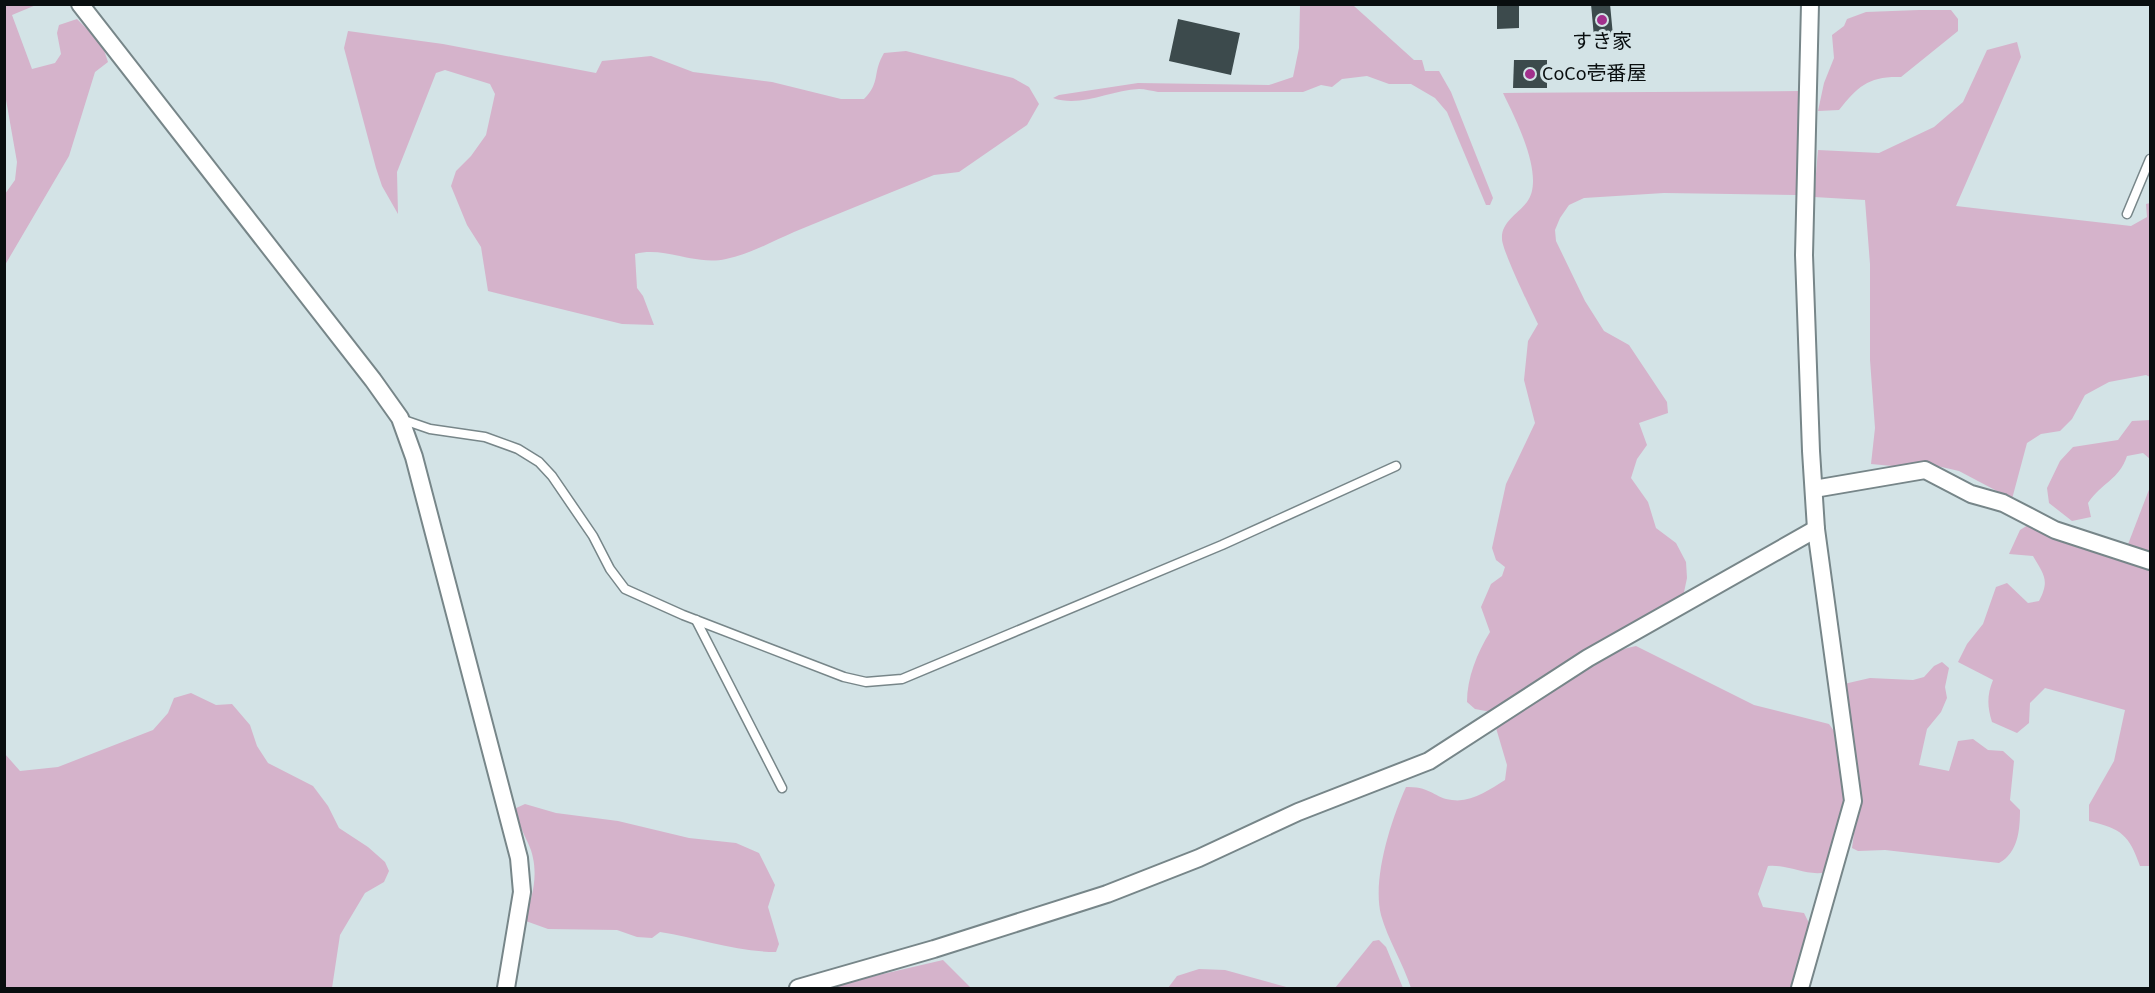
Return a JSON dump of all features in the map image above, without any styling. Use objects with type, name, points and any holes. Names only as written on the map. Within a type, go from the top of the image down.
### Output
[{"type":"street","points":[[80,4],[374,380],[400,418],[414,457],[519,858],[522,892],[506,988]]},
{"type":"street","points":[[1800,988],[1854,801],[1816,529],[1804,298],[1810,4]]},
{"type":"street","points":[[1814,489],[1924,470],[1971,494],[2003,503],[2055,530],[2151,561]]},
{"type":"street","points":[[798,988],[934,950],[1107,894],[1199,858],[1298,812],[1429,761],[1588,658],[1816,529]]},
{"type":"lane","points":[[2127,214],[2151,159]]},
{"type":"lane","points":[[400,418],[430,429],[485,437],[518,449],[539,462],[552,476],[593,536],[610,569],[625,589],[696,620],[844,677],[866,682],[902,680],[1222,545],[1396,466]]},
{"type":"lane","points":[[696,620],[782,788]]},
{"type":"shaded area","points":[[5,5],[36,5],[12,15],[32,69],[55,63],[61,54],[57,33],[59,25],[77,19],[102,44],[108,62],[95,72],[69,156],[5,265],[5,194],[15,180],[17,162],[5,94]]},
{"type":"shaded area","points":[[1300,5],[1354,6],[1414,60],[1422,60],[1425,71],[1439,71],[1451,92],[1493,198],[1490,205],[1486,205],[1447,112],[1435,98],[1411,84],[1389,84],[1367,76],[1342,79],[1332,87],[1321,85],[1303,92],[1158,92],[1139,89],[1085,100],[1064,101],[1053,98],[1059,95],[1138,83],[1269,85],[1293,77],[1299,48]]},
{"type":"shaded area","points":[[1951,10],[1958,19],[1958,31],[1901,77],[1880,78],[1872,81],[1852,95],[1839,110],[1818,111],[1824,83],[1834,58],[1832,35],[1844,26],[1847,19],[1866,12]]},
{"type":"shaded area","points":[[348,31],[443,44],[596,73],[602,61],[651,56],[693,72],[772,82],[841,99],[864,99],[873,87],[884,53],[906,51],[1013,78],[1029,87],[1039,104],[1027,125],[959,172],[934,175],[744,254],[726,259],[703,260],[658,252],[635,254],[637,288],[643,296],[654,325],[622,324],[488,291],[481,247],[467,225],[451,186],[456,171],[471,156],[486,135],[495,94],[490,84],[445,70],[436,73],[397,172],[398,214],[382,186],[376,168],[344,48]]},
{"type":"shaded area","points":[[2017,42],[2021,57],[1956,206],[2131,226],[2147,217],[2146,204],[2150,203],[2150,377],[2146,375],[2109,382],[2085,395],[2072,419],[2060,431],[2041,434],[2027,443],[2012,499],[1959,471],[1933,465],[1903,467],[1871,464],[1875,428],[1870,360],[1870,264],[1865,200],[1814,197],[1818,150],[1879,153],[1934,127],[1963,102],[1987,50]]},
{"type":"shaded area","points":[[1800,91],[1796,195],[1664,193],[1584,198],[1569,205],[1560,218],[1555,230],[1556,241],[1585,301],[1604,331],[1629,345],[1667,402],[1668,413],[1639,423],[1647,445],[1637,459],[1631,478],[1648,502],[1656,528],[1676,543],[1686,562],[1687,578],[1683,597],[1491,712],[1475,709],[1467,702],[1469,684],[1477,657],[1490,632],[1481,607],[1491,584],[1502,576],[1505,567],[1496,560],[1492,548],[1506,484],[1535,423],[1524,380],[1528,341],[1538,324],[1502,239],[1507,223],[1527,202],[1532,191],[1533,178],[1527,148],[1503,93]]},
{"type":"shaded area","points":[[2150,420],[2150,459],[2143,453],[2127,456],[2120,471],[2088,503],[2091,517],[2072,521],[2049,503],[2047,488],[2060,461],[2073,447],[2118,440],[2132,421]]},
{"type":"shaded area","points":[[2150,487],[2150,555],[2127,547]]},
{"type":"shaded area","points":[[2028,525],[2065,543],[2150,570],[2150,866],[2140,866],[2132,847],[2123,835],[2109,827],[2089,821],[2089,805],[2114,761],[2125,710],[2045,688],[2030,703],[2029,723],[2017,733],[1992,722],[1988,701],[1993,680],[1958,662],[1967,644],[1983,624],[1996,587],[2007,583],[2028,603],[2039,601],[2045,583],[2033,556],[2009,554],[2020,530]]},
{"type":"shaded area","points":[[1636,646],[1754,705],[1829,724],[1834,731],[1845,799],[1827,872],[1812,873],[1768,866],[1758,894],[1763,907],[1804,913],[1811,927],[1792,988],[1411,988],[1384,924],[1379,901],[1384,850],[1406,787],[1421,788],[1446,799],[1459,800],[1480,795],[1505,780],[1507,765],[1496,728],[1580,668],[1617,651]]},
{"type":"shaded area","points":[[1942,662],[1949,668],[1945,687],[1947,698],[1941,712],[1927,729],[1919,765],[1949,771],[1958,741],[1973,739],[1988,750],[2003,751],[2014,761],[2010,800],[2020,810],[2017,840],[2010,853],[1999,863],[1885,850],[1858,851],[1852,848],[1856,818],[1844,684],[1870,678],[1913,680],[1924,677],[1934,666]]},
{"type":"shaded area","points":[[191,693],[216,705],[232,704],[250,725],[257,746],[268,763],[313,786],[328,806],[339,828],[368,847],[385,862],[389,871],[384,882],[365,893],[340,935],[332,988],[5,988],[5,754],[20,771],[58,767],[153,730],[168,713],[174,698]]},
{"type":"shaded area","points":[[525,804],[556,813],[618,821],[689,838],[736,843],[759,853],[775,885],[768,907],[779,944],[776,952],[732,947],[660,932],[652,938],[637,937],[617,930],[548,929],[523,920],[533,892],[535,872],[532,853],[514,809]]},
{"type":"shaded area","points":[[1379,940],[1386,947],[1403,988],[1335,988],[1373,941]]},
{"type":"shaded area","points":[[943,960],[971,988],[823,988]]},
{"type":"shaded area","points":[[1199,969],[1225,970],[1290,988],[1168,988],[1177,976]]},
{"type":"building","points":[[1497,4],[1519,4],[1519,28],[1497,29]]},
{"type":"building","name":"すき家","points":[[1591,4],[1610,4],[1613,36],[1594,37]]},
{"type":"building","points":[[1178,19],[1240,33],[1231,75],[1169,61]]},
{"type":"building","name":"CoCo壱番屋","points":[[1514,60],[1547,60],[1547,88],[1513,88]]},
{"type":"place","name":"すき家","points":[[1602,20]]},
{"type":"place","name":"CoCo壱番屋","points":[[1530,74]]}]
